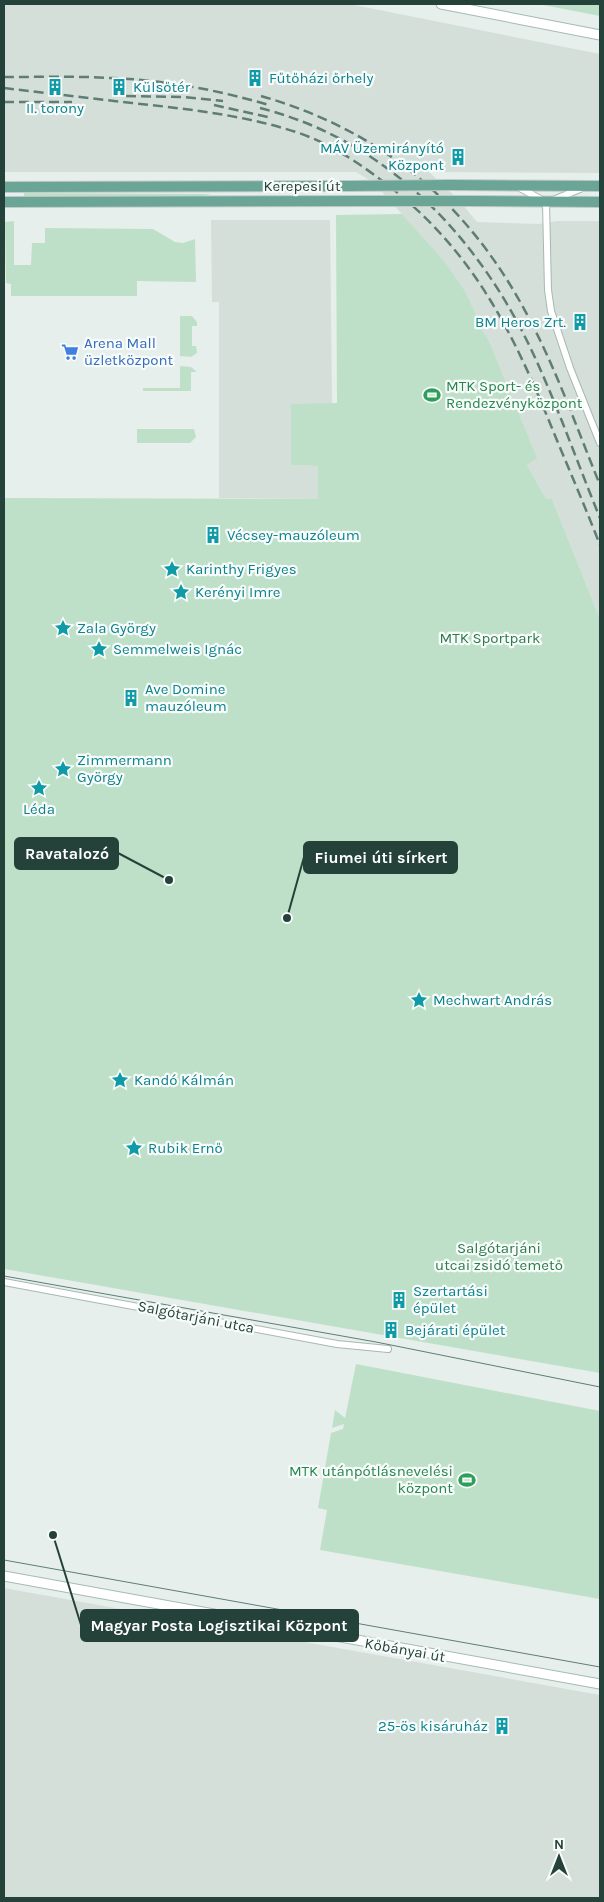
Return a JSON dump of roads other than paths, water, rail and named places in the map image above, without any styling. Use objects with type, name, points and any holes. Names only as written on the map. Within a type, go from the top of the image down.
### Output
[{"type":"main road","points":[[441,4],[600,35]]},
{"type":"main road","name":"Kerepesi út","points":[[4,187],[600,186]]},
{"type":"main road","name":"Kerepesi út","points":[[4,202],[600,202]]},
{"type":"main road","name":"Kőbányai út","points":[[4,1576],[600,1684]]},
{"type":"street","points":[[518,186],[546,203]]},
{"type":"street","points":[[546,203],[586,186]]},
{"type":"street","points":[[546,203],[548,290],[551,311],[570,368],[600,443]]},
{"type":"street","name":"Salgótarjáni utca","points":[[4,1282],[337,1344],[388,1349]]},
{"type":"tram line","points":[[4,1276],[376,1342],[600,1387]]},
{"type":"tram line","points":[[4,1560],[600,1667]]},
{"type":"railway","points":[[4,77],[84,77],[171,83],[211,90],[269,105]]},
{"type":"railway","points":[[4,88],[195,110],[279,127],[321,142],[381,180],[442,235],[488,296],[524,364],[600,545]]},
{"type":"railway","points":[[126,96],[183,97],[223,101]]},
{"type":"railway","points":[[261,96],[306,111],[348,130],[386,153],[421,179],[453,209],[482,243],[508,281],[531,322],[559,382],[600,485]]},
{"type":"railway","points":[[4,102],[72,102]]},
{"type":"railway","points":[[214,105],[268,117]]},
{"type":"railway","points":[[260,108],[306,123],[348,143],[387,168],[422,197],[454,231],[483,267],[509,307],[531,349],[600,518]]},
{"type":"place","name":"Fűtőházi őrhely","points":[[255,78]]},
{"type":"place","name":"II. torony","points":[[55,87]]},
{"type":"place","name":"Külsőtér","points":[[119,87]]},
{"type":"place","name":"MÁV Üzemirányító Központ","points":[[458,157]]},
{"type":"place","name":"BM Heros Zrt.","points":[[580,322]]},
{"type":"place","name":"Arena Mall üzletközpont","points":[[70,352]]},
{"type":"place","name":"MTK Sport- és Rendezvényközpont","points":[[432,395]]},
{"type":"place","name":"Vécsey-mauzóleum","points":[[213,535]]},
{"type":"place","name":"Karinthy Frigyes","points":[[172,569]]},
{"type":"place","name":"Kerényi Imre","points":[[181,592]]},
{"type":"place","name":"Zala György","points":[[63,628]]},
{"type":"place","name":"Semmelweis Ignác","points":[[99,649]]},
{"type":"place","name":"Ave Domine mauzóleum","points":[[131,698]]},
{"type":"place","name":"Zimmermann György","points":[[63,769]]},
{"type":"place","name":"Léda","points":[[39,788]]},
{"type":"place","name":"Ravatalozó","points":[[169,880]]},
{"type":"place","name":"Fiumei úti sírkert","points":[[287,918]]},
{"type":"place","name":"Mechwart András","points":[[419,1000]]},
{"type":"place","name":"Kandó Kálmán","points":[[120,1080]]},
{"type":"place","name":"Rubik Ernő","points":[[134,1148]]},
{"type":"place","name":"Szertartási épület","points":[[399,1300]]},
{"type":"place","name":"Bejárati épület","points":[[391,1330]]},
{"type":"place","name":"MTK utánpótlásnevelési központ","points":[[467,1480]]},
{"type":"place","name":"Magyar Posta Logisztikai Központ","points":[[53,1535]]},
{"type":"place","name":"25-ös kisáruház","points":[[502,1726]]},
{"type":"park label","name":"MTK Sportpark","points":[[490,638]]},
{"type":"park label","name":"Salgótarjáni utcai zsidó temető","points":[[499,1256]]}]
